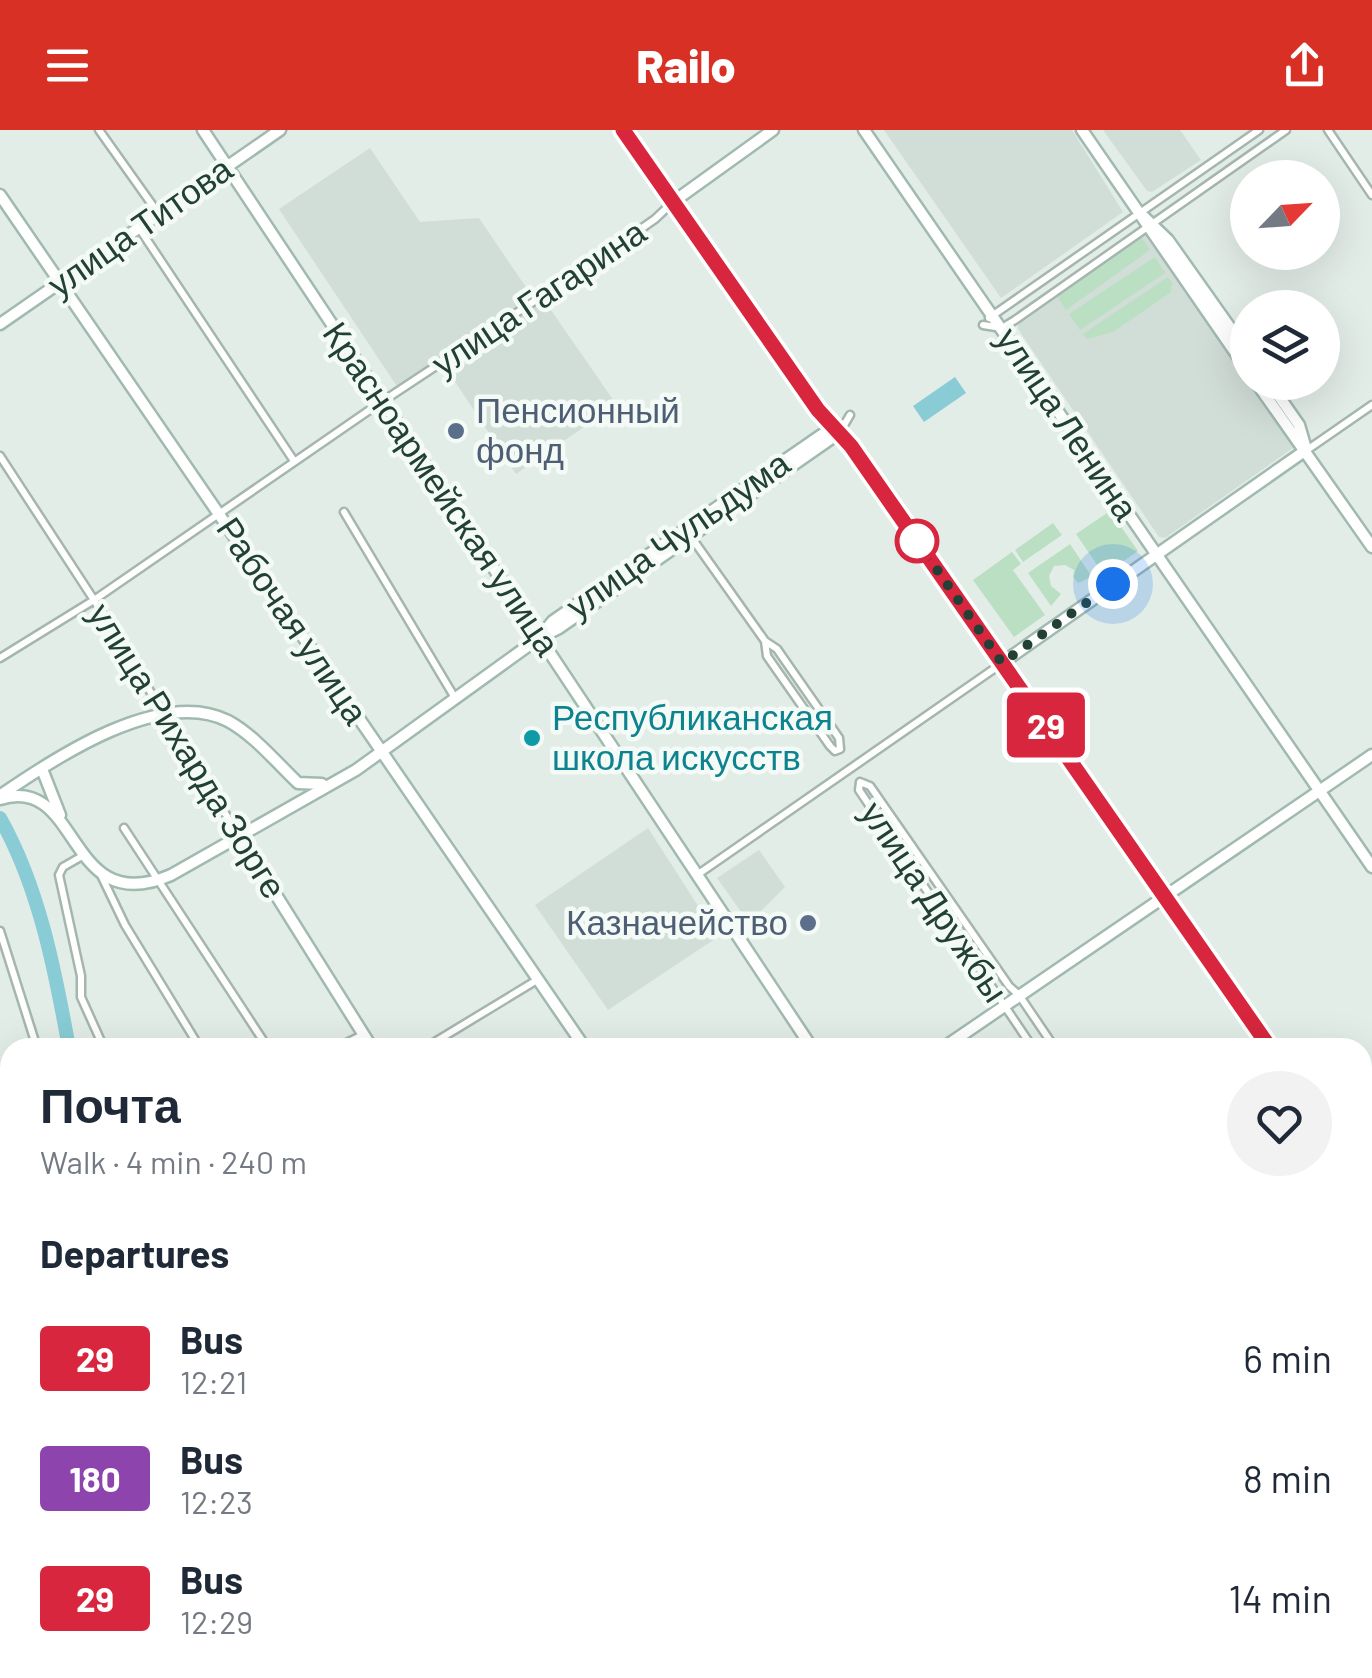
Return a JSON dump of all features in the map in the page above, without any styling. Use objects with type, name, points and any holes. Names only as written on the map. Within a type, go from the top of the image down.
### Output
[{"type":"street","points":[[99,130],[158,213]]},
{"type":"street","name":"Красноармейская улица","points":[[203,130],[805,1038]]},
{"type":"street","name":"улица Титова","points":[[0,324],[280,130]]},
{"type":"street","points":[[623,130],[1263,1038]]},
{"type":"street","name":"улица Гагарина","points":[[0,658],[94,600],[595,261],[773,130]]},
{"type":"street","name":"улица Ленина","points":[[864,130],[1372,867]]},
{"type":"street","points":[[1082,130],[1138,213],[1168,240],[1230,327]]},
{"type":"street","points":[[993,314],[1247,134],[1259,130]]},
{"type":"street","points":[[1002,328],[1286,130]]},
{"type":"street","points":[[1328,130],[1372,195]]},
{"type":"street","name":"Рабочая улица","points":[[0,194],[578,1038]]},
{"type":"street","points":[[1150,225],[1230,344]]},
{"type":"street","points":[[138,227],[294,462]]},
{"type":"street","points":[[1269,400],[1372,547]]},
{"type":"street","points":[[1282,400],[1299,425],[1306,450]]},
{"type":"street","points":[[697,875],[1372,405]]},
{"type":"street","name":"улица Чульдума","points":[[159,880],[381,752],[836,430]]},
{"type":"street","name":"улица Рихарда Зорге","points":[[0,456],[366,1038]]},
{"type":"street","points":[[344,512],[455,698]]},
{"type":"street","points":[[689,533],[765,641],[777,649],[839,738],[840,749],[832,749],[786,683],[768,656],[765,641]]},
{"type":"street","points":[[1,792],[124,724],[162,712],[190,712],[231,722],[298,783],[297,802]]},
{"type":"street","points":[[958,1038],[1372,754]]},
{"type":"street","points":[[42,769],[67,830]]},
{"type":"street","name":"улица Чульдума","points":[[298,783],[316,785],[338,780]]},
{"type":"street","name":"улица Дружбы","points":[[1026,1038],[859,790],[860,782],[868,784],[1048,1038]]},
{"type":"street","points":[[1,792],[33,798],[52,811],[67,830],[101,874],[119,915],[194,1038]]},
{"type":"street","points":[[124,828],[262,1038]]},
{"type":"street","points":[[900,849],[909,843]]},
{"type":"street","points":[[84,855],[63,867],[59,875],[81,976],[81,997],[99,1038]]},
{"type":"street","points":[[101,874],[128,884],[159,880]]},
{"type":"street","points":[[0,931],[34,1038]]},
{"type":"street","points":[[442,1038],[538,980]]},
{"type":"street","points":[[358,1038],[364,1035]]},
{"type":"shaded area","points":[[884,130],[1072,130],[1123,212],[1001,298]]},
{"type":"shaded area","points":[[1103,130],[1180,130],[1201,160],[1152,192],[1147,191]]},
{"type":"shaded area","points":[[370,148],[420,222],[479,218],[532,296],[398,388],[279,209]]},
{"type":"shaded area","points":[[1144,227],[1230,346],[1230,400],[1268,400],[1300,443],[1165,538],[1159,537],[1018,329],[1018,320]]},
{"type":"shaded area","points":[[544,300],[614,401],[603,414],[516,474],[446,368]]},
{"type":"shaded area","points":[[648,828],[718,937],[608,1010],[535,905]]},
{"type":"shaded area","points":[[759,850],[785,887],[749,923],[717,878]]},
{"type":"green space","points":[[1141,236],[1150,250],[1066,310],[1057,296]]},
{"type":"green space","points":[[1155,257],[1165,273],[1080,330],[1069,314]]},
{"type":"green space","points":[[1168,277],[1171,292],[1113,332],[1087,339],[1083,334]]},
{"type":"green space","points":[[1110,511],[1138,551],[1104,575],[1076,534]]},
{"type":"green space","points":[[1053,523],[1062,535],[1023,562],[1015,550]]},
{"type":"green space","points":[[1070,544],[1092,577],[1078,583],[1073,577],[1074,570],[1065,565],[1054,566],[1049,576],[1051,586],[1061,594],[1051,606],[1028,573]]},
{"type":"green space","points":[[1012,552],[1021,564],[1013,570],[1045,615],[1014,637],[973,580]]},
{"type":"water","points":[[955,377],[966,393],[924,422],[913,406]]},
{"type":"waterway","points":[[0,818],[35,901],[67,1038]]},
{"type":"bus line","name":"29","points":[[623,130],[818,410],[851,446],[1263,1038]]},
{"type":"place","name":"Пенсионный фонд","points":[[456,431]]},
{"type":"place","name":"Республиканская школа искусств","points":[[532,738]]},
{"type":"place","name":"Казначейство","points":[[808,923]]},
{"type":"route","points":[[917,541],[1002,663],[1113,584]]}]
